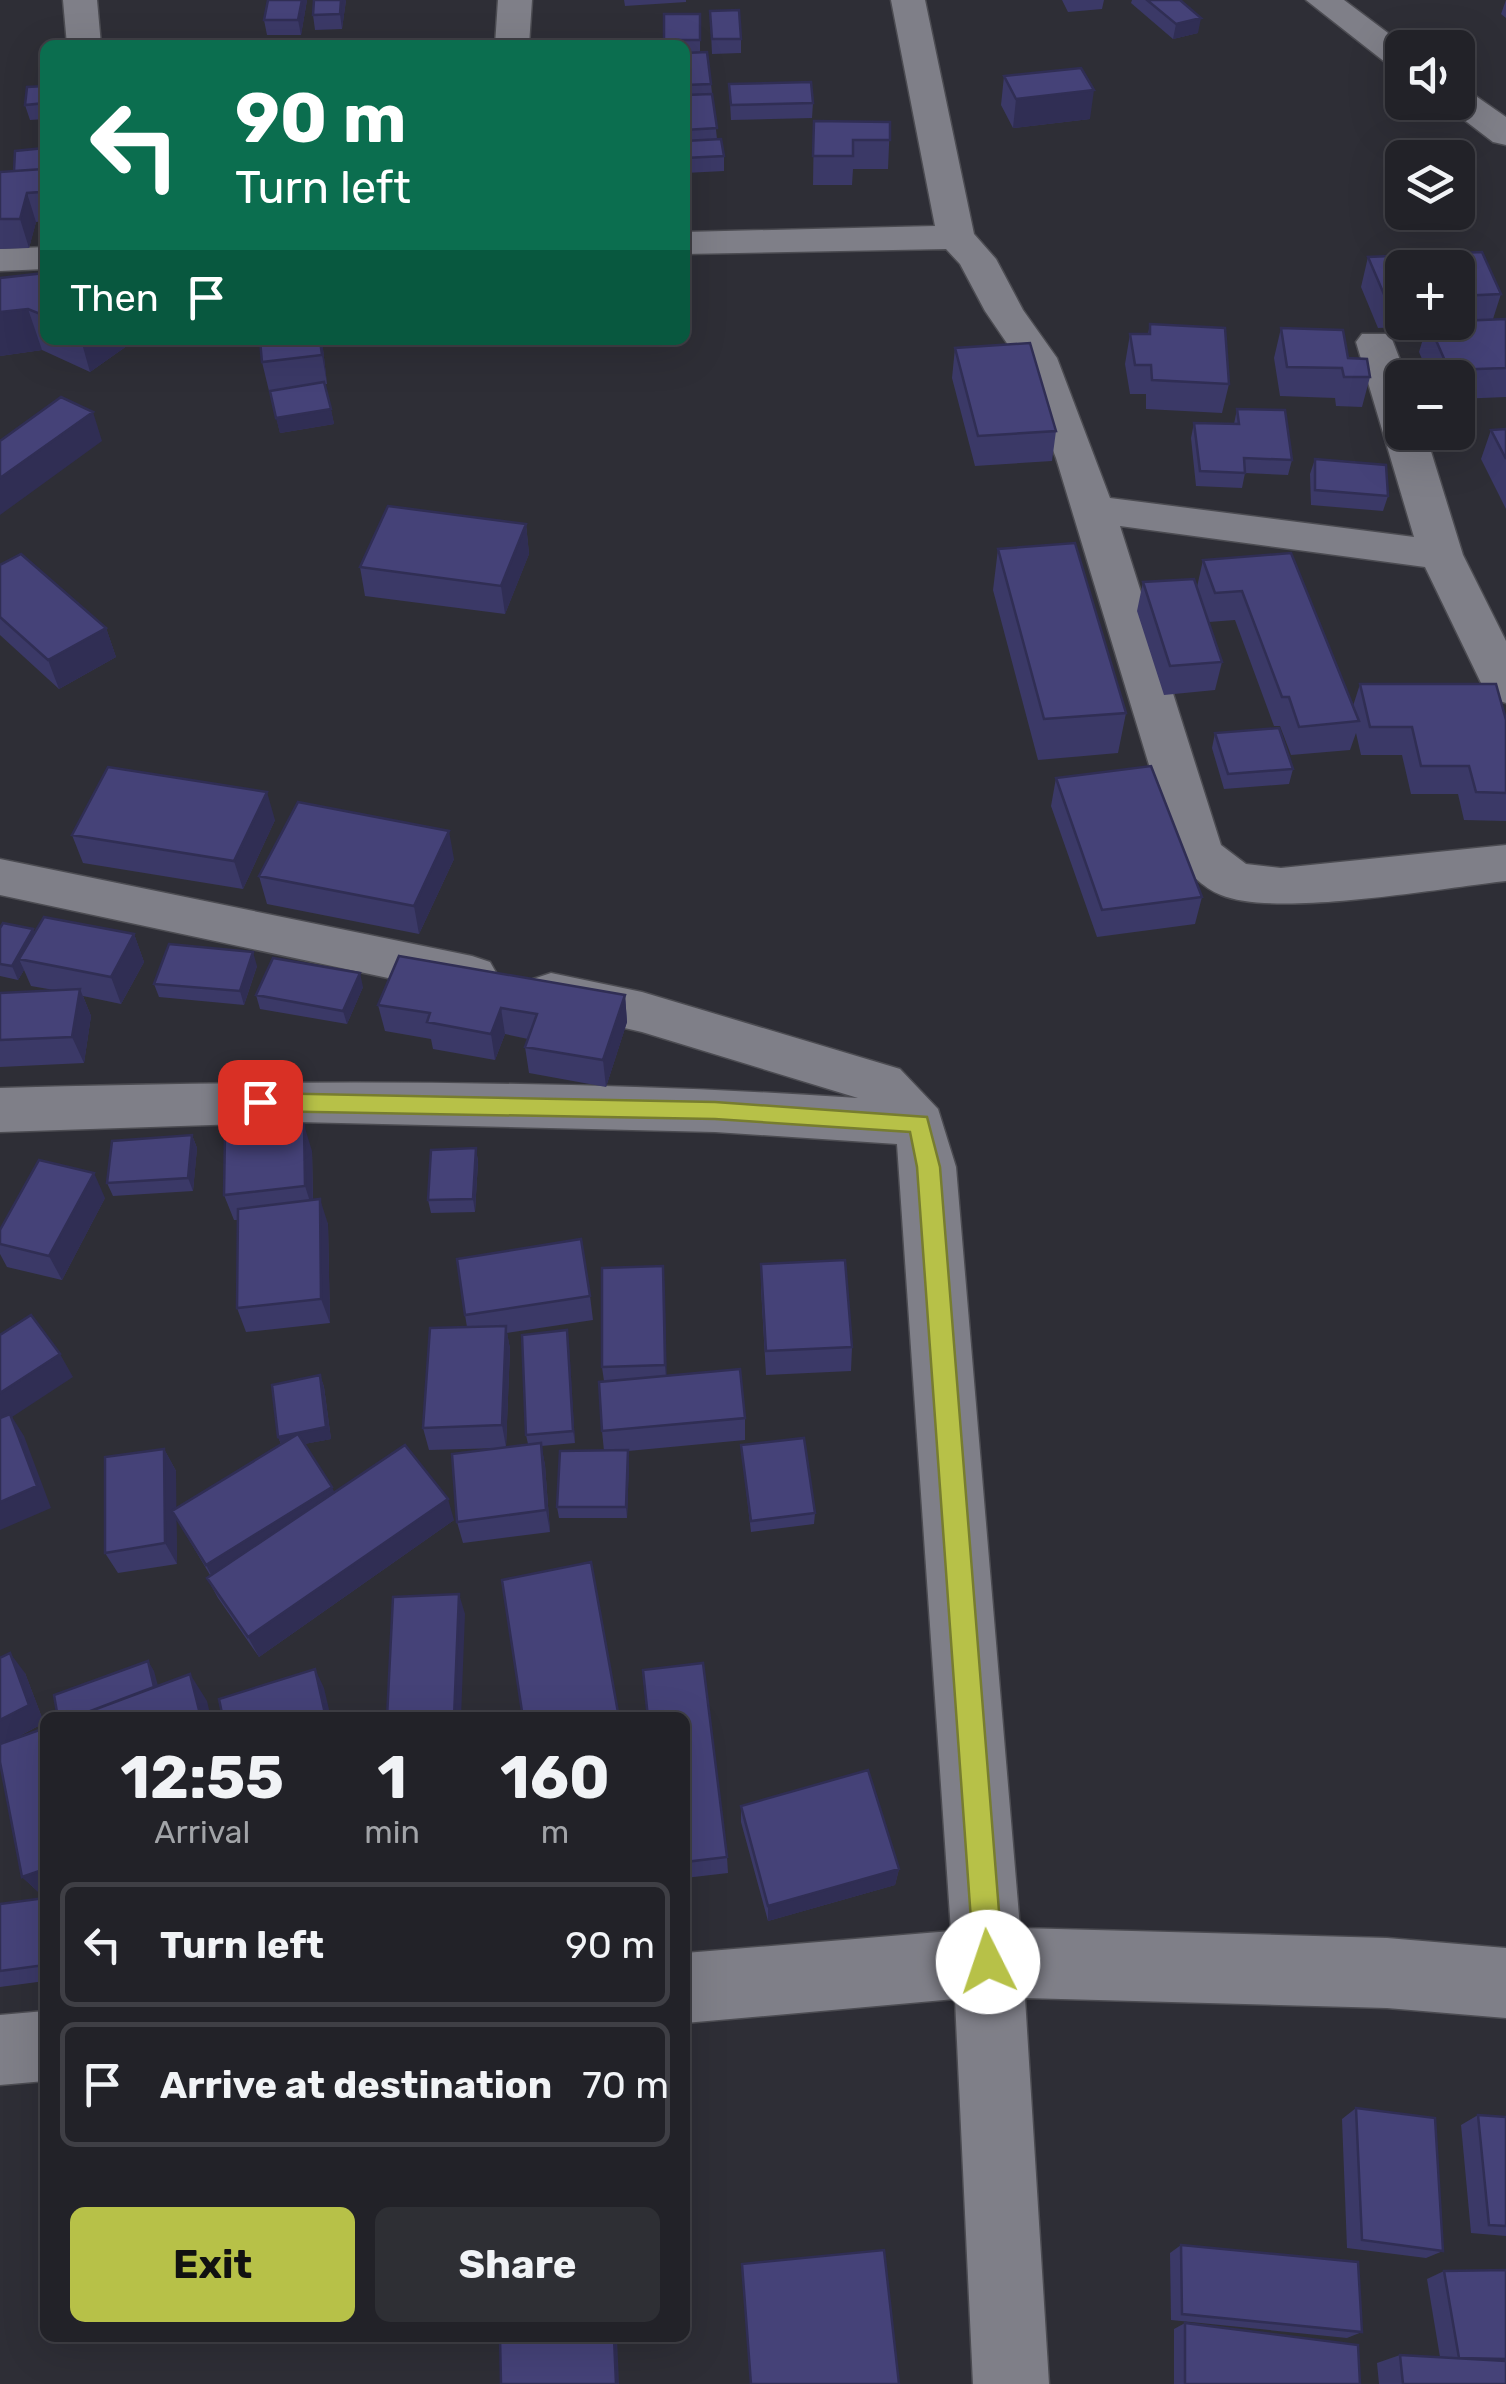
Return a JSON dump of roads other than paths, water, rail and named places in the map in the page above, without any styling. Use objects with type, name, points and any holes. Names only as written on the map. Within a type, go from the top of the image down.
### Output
[{"type":"street","points":[[80,0],[84,40]]},
{"type":"street","points":[[512,40],[515,0]]},
{"type":"street","points":[[908,0],[956,238],[977,259],[1004,311],[1038,358],[1093,510],[1143,684],[1200,854],[1234,882],[1281,886],[1506,863]]},
{"type":"street","points":[[1323,0],[1385,46]]},
{"type":"street","points":[[1475,111],[1506,134]]},
{"type":"street","points":[[690,244],[956,238]]},
{"type":"street","points":[[0,260],[40,258]]},
{"type":"street","points":[[1376,342],[1385,372]]},
{"type":"street","points":[[1409,450],[1441,555],[1506,686]]},
{"type":"street","points":[[1093,510],[1441,555]]},
{"type":"street","points":[[0,877],[642,1012],[881,1084],[920,1124],[929,1167],[954,1462],[988,1962],[1010,2384]]},
{"type":"street","points":[[0,1110],[298,1101],[715,1110],[920,1124]]},
{"type":"street","points":[[690,1988],[988,1962],[1387,1973],[1506,1983]]},
{"type":"street","points":[[0,2050],[40,2046]]}]
